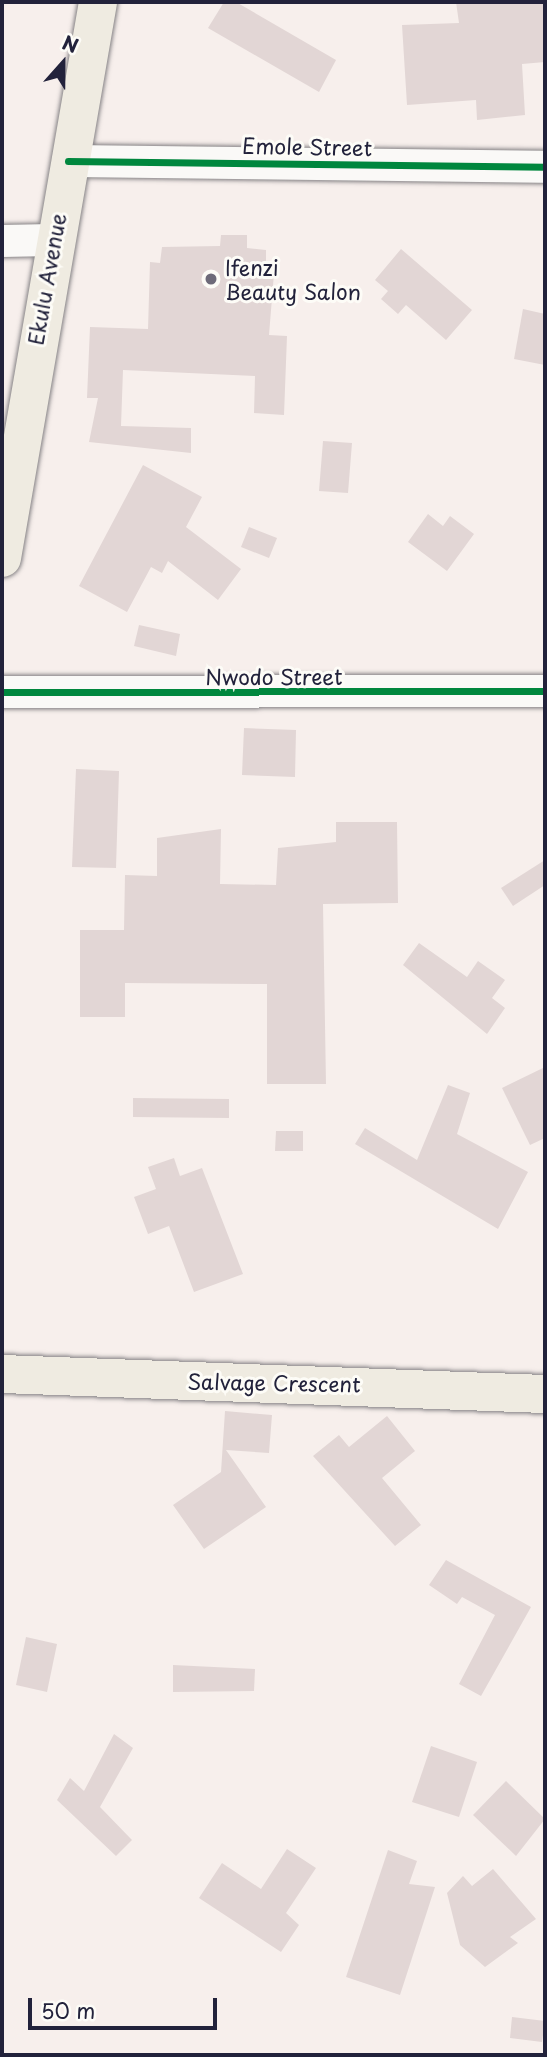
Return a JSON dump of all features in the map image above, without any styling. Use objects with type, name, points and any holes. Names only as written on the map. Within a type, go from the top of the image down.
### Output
[{"type":"main road","name":"Ekulu Avenue","points":[[2,558],[52,240],[98,2]]},
{"type":"main road","name":"Salvage Crescent","points":[[2,1374],[545,1395]]},
{"type":"street","name":"Emole Street","points":[[68,161],[545,167]]},
{"type":"street","points":[[2,241],[52,240]]},
{"type":"street","name":"Nwodo Street","points":[[2,692],[545,691]]},
{"type":"building","points":[[224,2],[236,2],[336,60],[319,92],[208,28]]},
{"type":"building","points":[[456,2],[545,2],[545,62],[522,64],[525,115],[477,120],[476,100],[407,105],[402,25],[459,23]]},
{"type":"building","points":[[221,235],[247,235],[247,248],[266,250],[266,261],[275,261],[269,335],[287,336],[284,415],[254,413],[255,376],[123,370],[121,426],[191,428],[191,453],[89,442],[98,398],[87,398],[90,327],[148,329],[150,262],[160,263],[162,247],[220,246]]},
{"type":"building","points":[[401,249],[472,310],[446,340],[406,305],[398,314],[381,299],[388,291],[375,280]]},
{"type":"building","points":[[523,309],[545,314],[545,365],[514,359]]},
{"type":"building","points":[[323,441],[352,443],[348,493],[319,491]]},
{"type":"building","points":[[143,465],[202,497],[186,527],[241,569],[218,600],[168,561],[162,573],[151,567],[127,612],[79,586]]},
{"type":"building","points":[[428,514],[443,526],[450,516],[474,534],[447,571],[408,542]]},
{"type":"building","points":[[249,527],[277,538],[269,558],[241,547]]},
{"type":"building","points":[[139,625],[180,634],[176,656],[134,646]]},
{"type":"building","points":[[244,728],[296,730],[295,777],[242,775]]},
{"type":"building","points":[[76,769],[119,771],[116,868],[72,867]]},
{"type":"building","points":[[336,822],[397,822],[398,903],[323,904],[326,1084],[267,1084],[267,984],[125,983],[125,1017],[80,1017],[80,930],[124,930],[125,875],[157,876],[157,838],[221,829],[220,884],[276,885],[278,848],[336,842]]},
{"type":"building","points":[[545,860],[545,885],[513,906],[501,888]]},
{"type":"building","points":[[419,943],[467,977],[478,961],[505,980],[492,998],[505,1008],[487,1034],[403,965]]},
{"type":"building","points":[[545,1067],[545,1138],[530,1145],[502,1088]]},
{"type":"building","points":[[448,1085],[470,1093],[457,1134],[528,1172],[498,1229],[355,1144],[365,1128],[417,1160]]},
{"type":"building","points":[[133,1098],[229,1099],[229,1118],[133,1117]]},
{"type":"building","points":[[276,1131],[303,1131],[303,1151],[275,1151]]},
{"type":"building","points":[[174,1158],[180,1176],[202,1168],[243,1274],[194,1292],[169,1226],[148,1234],[134,1197],[156,1189],[148,1167]]},
{"type":"building","points":[[225,1411],[272,1415],[269,1453],[226,1450],[266,1507],[204,1549],[173,1505],[221,1472]]},
{"type":"building","points":[[387,1416],[415,1451],[382,1478],[421,1525],[395,1546],[313,1456],[339,1435],[349,1447]]},
{"type":"building","points":[[446,1560],[531,1607],[481,1696],[459,1684],[495,1615],[462,1597],[457,1604],[429,1585]]},
{"type":"building","points":[[26,1637],[57,1644],[47,1692],[16,1685]]},
{"type":"building","points":[[173,1665],[255,1669],[254,1691],[173,1692]]},
{"type":"building","points":[[114,1734],[133,1748],[100,1807],[132,1840],[116,1856],[57,1800],[70,1778],[84,1791]]},
{"type":"building","points":[[431,1746],[477,1762],[459,1817],[412,1802]]},
{"type":"building","points":[[506,1781],[545,1819],[516,1856],[473,1815]]},
{"type":"building","points":[[287,1849],[316,1868],[286,1913],[299,1925],[281,1952],[199,1898],[222,1863],[261,1889]]},
{"type":"building","points":[[388,1850],[417,1861],[409,1884],[435,1887],[400,1995],[346,1977]]},
{"type":"building","points":[[493,1869],[536,1919],[510,1937],[518,1943],[485,1967],[460,1945],[447,1893],[463,1876],[472,1886]]},
{"type":"building","points":[[512,2017],[545,2021],[542,2042],[510,2038]]},
{"type":"cycle path","points":[[68,161],[545,167]]},
{"type":"cycle path","points":[[2,692],[545,691]]},
{"type":"place","name":"Ifenzi Beauty Salon","points":[[211,279]]}]
